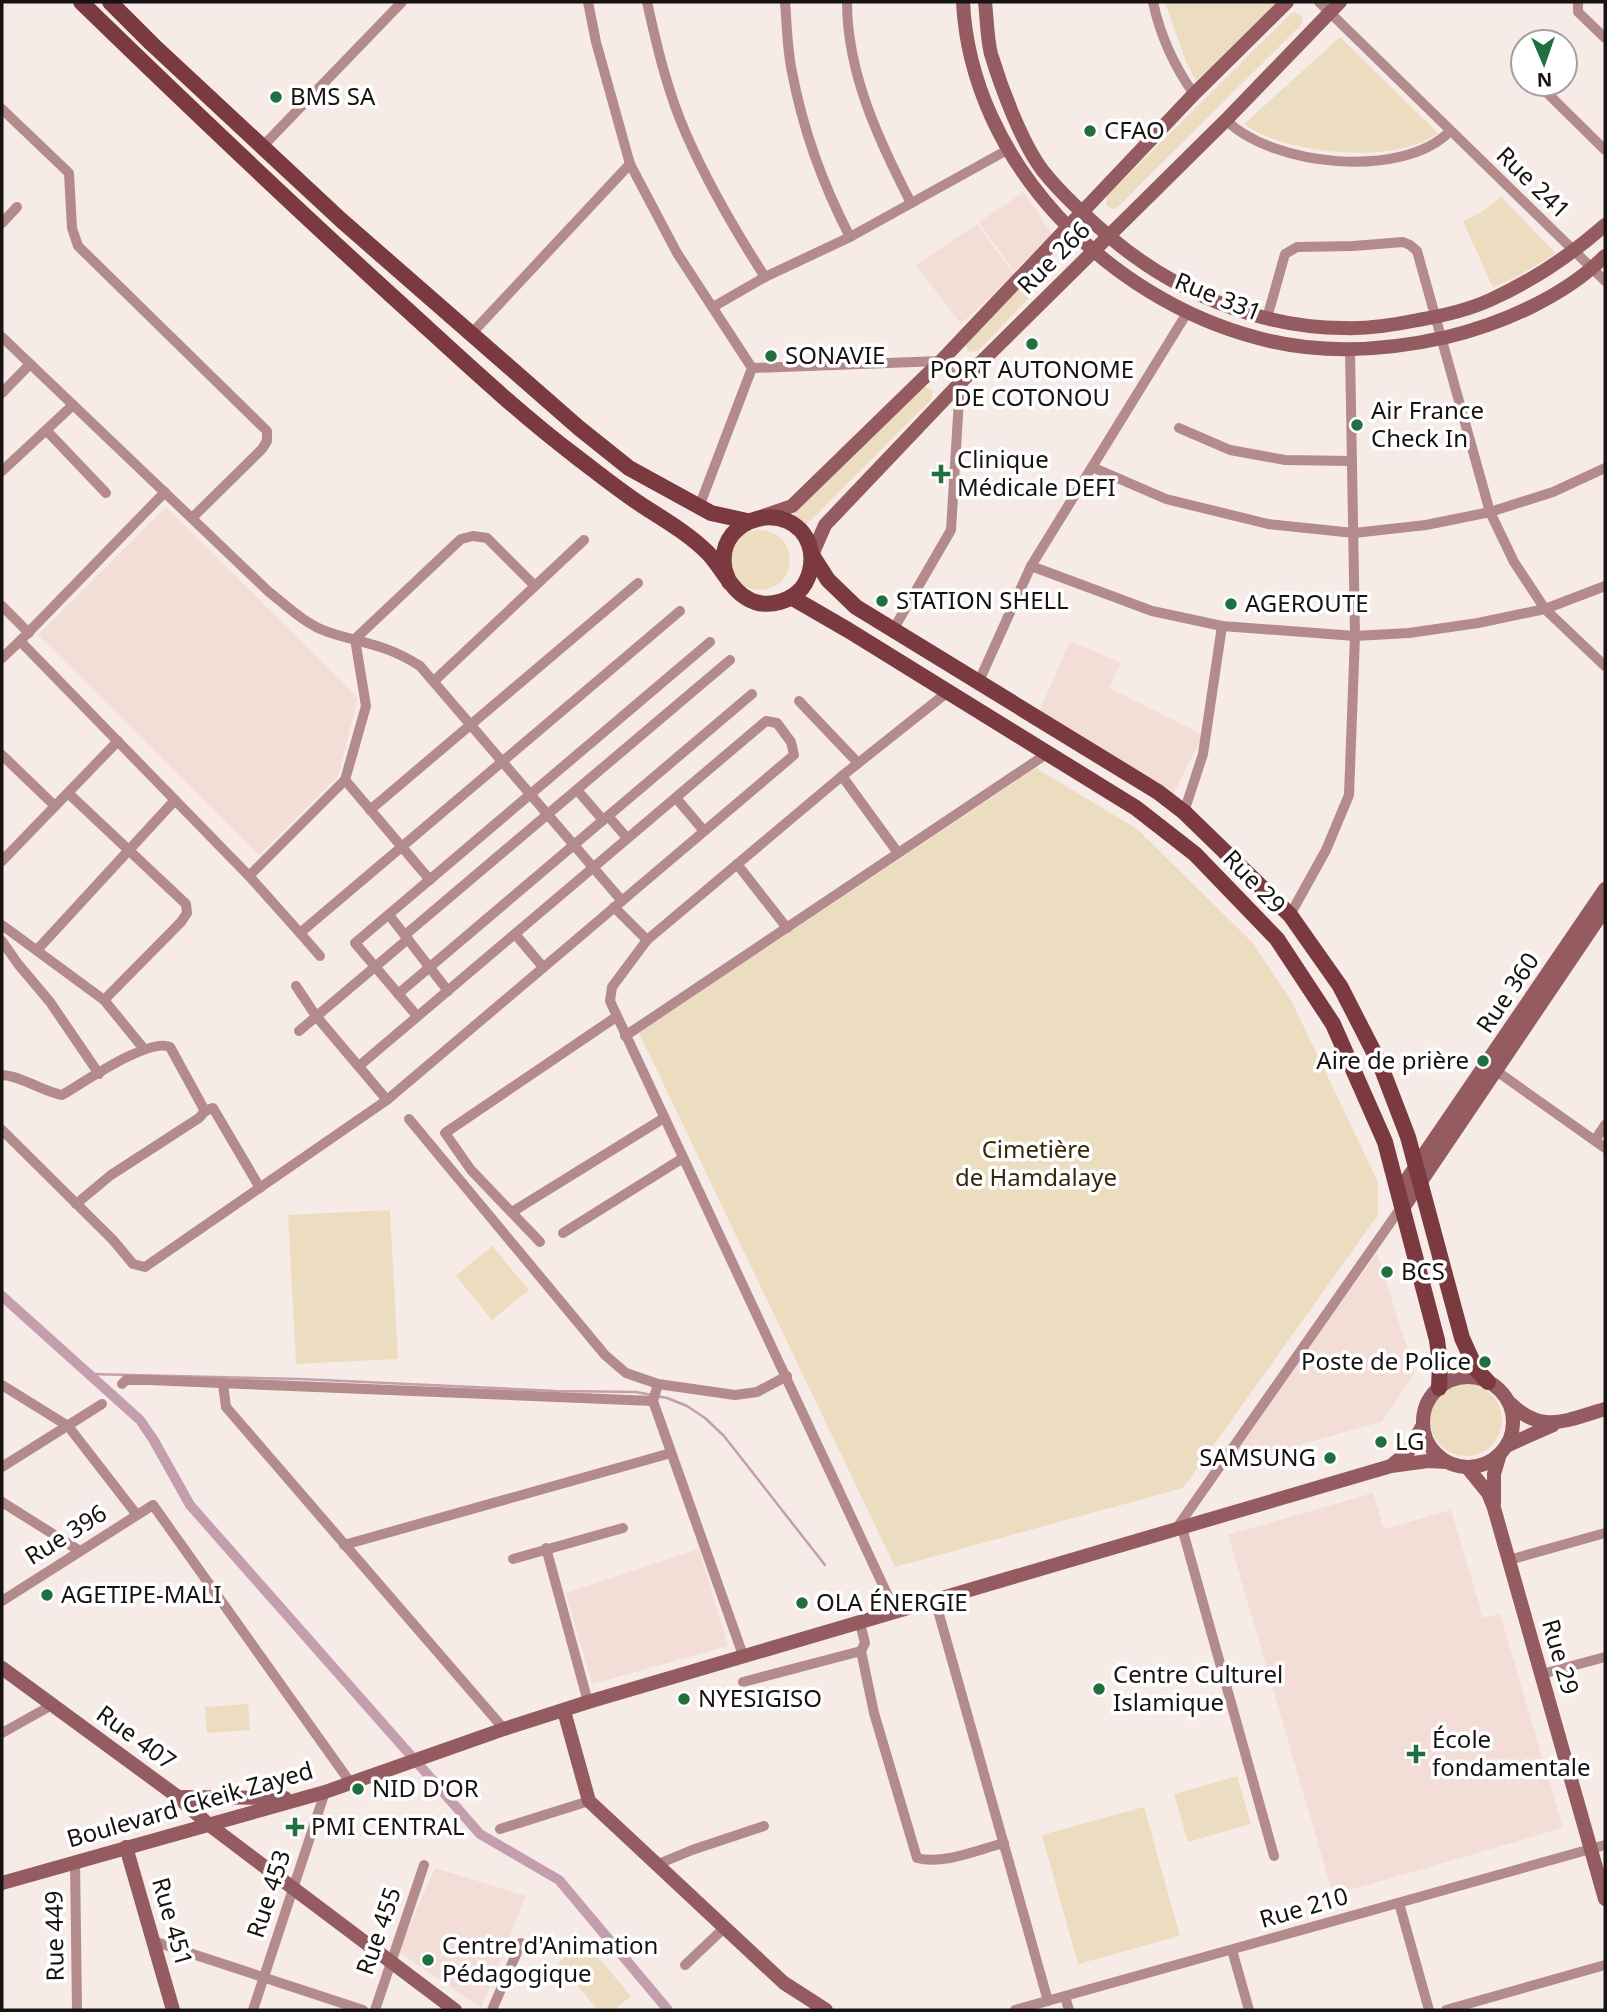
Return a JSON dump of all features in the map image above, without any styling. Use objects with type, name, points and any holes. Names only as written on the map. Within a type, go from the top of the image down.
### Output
[{"type":"main road","points":[[81,2],[244,160],[467,365],[543,432],[621,491],[687,535],[709,554],[741,595],[757,603],[775,604],[792,597],[808,579],[811,567],[809,543],[794,525],[784,519],[754,519],[711,513],[629,468],[579,428],[341,220],[110,2]]},
{"type":"main road","name":"Rue 331","points":[[963,2],[964,23],[975,75],[995,124],[1032,187],[1094,252],[1187,313],[1258,338],[1315,348],[1350,350],[1421,344],[1482,329],[1536,305],[1592,269],[1605,256]]},
{"type":"main road","name":"Rue 331","points":[[985,2],[990,52],[1013,116],[1042,169],[1082,213],[1139,261],[1181,286],[1217,302],[1266,318],[1343,328],[1383,327],[1436,317],[1488,301],[1575,252],[1605,225]]},
{"type":"main road","name":"Rue 266","points":[[754,519],[792,506],[941,361],[1194,94],[1287,2]]},
{"type":"main road","name":"Rue 266","points":[[811,555],[825,525],[960,383],[1226,120],[1330,5]]},
{"type":"main road","points":[[729,582],[724,565],[725,548],[733,532],[754,519]]},
{"type":"main road","points":[[811,555],[828,580],[856,607],[1158,792],[1184,812],[1290,915],[1340,986],[1374,1053],[1408,1137],[1461,1338],[1476,1369],[1524,1417],[1558,1423]]},
{"type":"main road","name":"Rue 29","points":[[792,597],[1136,808],[1195,854],[1277,939],[1333,1024],[1385,1142],[1437,1340],[1440,1364],[1438,1388]]},
{"type":"main road","name":"Rue 360","points":[[1402,1201],[1605,889]]},
{"type":"main road","points":[[1418,1175],[1495,1070],[1605,909]]},
{"type":"main road","points":[[1488,1382],[1476,1378],[1450,1381],[1438,1388],[1426,1405],[1423,1425],[1426,1440],[1435,1453],[1447,1462],[1467,1467],[1485,1464],[1503,1450],[1558,1423],[1605,1409]]},
{"type":"main road","points":[[1503,1450],[1513,1423],[1507,1399]]},
{"type":"main road","points":[[1391,1466],[1408,1452],[1423,1425]]},
{"type":"main road","name":"Rue 29","points":[[1494,1508],[1494,1474],[1503,1450]]},
{"type":"main road","name":"Boulevard Ckeik Zayed","points":[[2,1883],[325,1792],[588,1702],[1391,1466],[1428,1461],[1447,1462]]},
{"type":"main road","name":"Rue 29","points":[[1467,1467],[1488,1493],[1494,1508],[1542,1674],[1598,1847],[1605,1899]]},
{"type":"main road","name":"Rue 407","points":[[2,1668],[178,1797],[301,1799]]},
{"type":"main road","points":[[564,1711],[589,1801],[784,1983],[826,2010]]},
{"type":"main road","points":[[178,1797],[208,1824],[455,2010]]},
{"type":"main road","name":"Rue 451","points":[[126,1847],[173,2010]]},
{"type":"street","points":[[262,146],[402,2]]},
{"type":"street","points":[[587,2],[630,164],[677,253],[752,369]]},
{"type":"street","points":[[647,2],[666,79],[686,135],[733,228],[765,277]]},
{"type":"street","points":[[785,2],[791,71],[809,142],[831,201],[850,237]]},
{"type":"street","points":[[847,2],[853,59],[885,153],[911,203]]},
{"type":"street","points":[[1153,2],[1158,27],[1184,80],[1194,94]]},
{"type":"street","points":[[1578,2],[1578,12],[1605,38]]},
{"type":"street","points":[[1226,120],[1233,127],[1274,150],[1332,162],[1368,161],[1409,154],[1443,139],[1450,131],[1330,5]]},
{"type":"street","points":[[1552,98],[1605,150]]},
{"type":"street","points":[[2,109],[69,173],[72,229],[78,246],[267,431],[267,441],[262,449],[192,517]]},
{"type":"street","name":"Rue 241","points":[[1450,131],[1605,281]]},
{"type":"street","points":[[713,307],[765,277],[850,237],[1009,149]]},
{"type":"street","points":[[472,333],[630,164]]},
{"type":"street","points":[[2,223],[17,207]]},
{"type":"street","points":[[1266,318],[1285,254],[1290,250],[1297,247],[1403,242],[1417,251],[1490,512],[1514,562],[1545,609],[1605,666]]},
{"type":"street","points":[[979,681],[1031,566],[1187,313]]},
{"type":"street","points":[[2,337],[269,592],[297,614],[326,631],[381,645],[420,666],[593,867],[647,940]]},
{"type":"street","points":[[1290,915],[1326,850],[1349,795],[1355,636],[1350,350]]},
{"type":"street","points":[[752,369],[941,361],[960,383],[951,530],[893,630]]},
{"type":"street","points":[[2,393],[30,364]]},
{"type":"street","points":[[699,507],[752,369]]},
{"type":"street","points":[[2,471],[73,405]]},
{"type":"street","points":[[1179,428],[1230,450],[1285,460],[1352,461]]},
{"type":"street","points":[[46,430],[106,493]]},
{"type":"street","points":[[1091,467],[1166,499],[1268,524],[1353,533],[1426,525],[1490,512],[1553,492],[1605,468]]},
{"type":"street","points":[[2,658],[166,492]]},
{"type":"street","points":[[355,639],[461,539],[473,536],[487,538],[535,586]]},
{"type":"street","points":[[433,681],[584,540]]},
{"type":"street","points":[[1031,566],[1152,611],[1222,626],[1355,636],[1409,634],[1478,623],[1545,609],[1605,586]]},
{"type":"street","points":[[370,810],[638,583]]},
{"type":"street","points":[[2,606],[29,633]]},
{"type":"street","points":[[300,933],[680,611]]},
{"type":"street","points":[[1184,812],[1203,754],[1222,626]]},
{"type":"street","points":[[249,876],[345,780],[366,706],[355,639]]},
{"type":"street","points":[[20,641],[249,876],[320,956]]},
{"type":"street","points":[[418,1016],[355,943],[710,642]]},
{"type":"street","points":[[299,1031],[730,660]]},
{"type":"street","points":[[896,1613],[610,1001],[612,987],[647,940],[842,776],[949,691]]},
{"type":"street","points":[[398,994],[752,694]]},
{"type":"street","points":[[799,701],[858,763]]},
{"type":"street","points":[[2,1130],[133,1264],[145,1267],[387,1100],[794,755],[792,742],[776,723],[766,722],[359,1066]]},
{"type":"street","points":[[2,860],[118,741]]},
{"type":"street","points":[[625,1036],[1048,753]]},
{"type":"street","points":[[2,755],[55,806]]},
{"type":"street","points":[[842,776],[898,853]]},
{"type":"street","points":[[345,780],[430,880]]},
{"type":"street","points":[[577,790],[627,838]]},
{"type":"street","points":[[68,793],[186,904],[187,914],[104,1000]]},
{"type":"street","points":[[676,798],[704,831]]},
{"type":"street","points":[[37,950],[175,800]]},
{"type":"street","points":[[737,864],[787,928]]},
{"type":"street","points":[[389,915],[448,991]]},
{"type":"street","points":[[2,925],[104,1000],[144,1049]]},
{"type":"street","points":[[515,934],[543,967]]},
{"type":"street","points":[[2,940],[50,1002],[99,1074]]},
{"type":"street","points":[[296,986],[316,1016],[387,1100]]},
{"type":"street","points":[[540,1242],[471,1170],[445,1133],[616,1017]]},
{"type":"street","points":[[2,1075],[11,1075],[48,1093],[62,1095],[144,1049],[159,1044],[170,1047],[205,1111]]},
{"type":"street","points":[[1495,1070],[1605,1148]]},
{"type":"street","points":[[76,1204],[111,1175],[199,1118],[205,1111],[215,1109],[260,1188]]},
{"type":"street","points":[[512,1212],[664,1118]]},
{"type":"street","points":[[409,1119],[605,1355],[626,1373],[658,1384],[735,1395],[757,1392],[787,1376]]},
{"type":"street","points":[[1595,1140],[1605,1125]]},
{"type":"street","points":[[563,1233],[683,1158]]},
{"type":"street","points":[[1274,1856],[1179,1529],[1402,1201]]},
{"type":"street","points":[[122,1384],[126,1380],[140,1380],[653,1401]]},
{"type":"street","points":[[223,1384],[226,1408],[504,1729]]},
{"type":"street","points":[[658,1384],[653,1401],[744,1658]]},
{"type":"street","points":[[2,1385],[68,1426],[137,1515]]},
{"type":"street","points":[[2,1468],[102,1404]]},
{"type":"street","points":[[344,1545],[671,1453]]},
{"type":"street","points":[[2,1502],[80,1551]]},
{"type":"street","name":"Rue 396","points":[[2,1601],[153,1505],[350,1782]]},
{"type":"street","points":[[513,1559],[623,1528]]},
{"type":"street","points":[[1509,1560],[1605,1532]]},
{"type":"street","points":[[545,1548],[588,1702]]},
{"type":"street","points":[[935,1600],[1048,2001]]},
{"type":"street","points":[[860,1623],[865,1643],[861,1651],[874,1713],[917,1858],[926,1860],[950,1857],[1004,1843]]},
{"type":"street","points":[[743,1682],[861,1651]]},
{"type":"street","points":[[1542,1674],[1605,1657]]},
{"type":"street","points":[[2,1734],[52,1705]]},
{"type":"street","name":"Rue 453","points":[[253,2010],[325,1792]]},
{"type":"street","points":[[500,1829],[589,1801]]},
{"type":"street","points":[[656,1865],[764,1826]]},
{"type":"street","name":"Rue 210","points":[[1015,2010],[1598,1847]]},
{"type":"street","name":"Rue 449","points":[[75,1861],[77,2010]]},
{"type":"street","name":"Rue 455","points":[[375,2010],[424,1865]]},
{"type":"street","points":[[1399,1903],[1429,2010]]},
{"type":"street","points":[[685,1965],[725,1927]]},
{"type":"street","points":[[153,1941],[363,2010]]},
{"type":"street","points":[[492,2010],[522,1943]]},
{"type":"street","points":[[1232,1950],[1249,2010]]},
{"type":"street","points":[[1446,2010],[1605,1965]]},
{"type":"street","points":[[1065,1997],[1069,2010]]},
{"type":"shaded area","points":[[1024,192],[1052,234],[1014,272],[979,222]]},
{"type":"shaded area","points":[[977,224],[1014,274],[961,324],[916,265]]},
{"type":"shaded area","points":[[166,507],[358,698],[338,776],[259,855],[38,635]]},
{"type":"shaded area","points":[[1070,641],[1121,663],[1109,688],[1203,735],[1173,795],[1039,712]]},
{"type":"shaded area","points":[[1377,1253],[1415,1373],[1381,1422],[1223,1466]]},
{"type":"shaded area","name":"École fondamentale","points":[[1373,1493],[1384,1529],[1451,1510],[1483,1618],[1500,1614],[1563,1828],[1333,1895],[1228,1535]]},
{"type":"shaded area","points":[[699,1549],[728,1646],[592,1684],[566,1593]]},
{"type":"shaded area","points":[[435,1868],[526,1896],[481,2008],[398,1951]]},
{"type":"green space","points":[[1165,2],[1277,2],[1196,81],[1186,62]]},
{"type":"green space","points":[[1295,12],[1303,17],[1301,25],[1118,207],[1113,209],[1106,206],[1107,196]]},
{"type":"green space","points":[[1340,37],[1438,133],[1419,143],[1395,150],[1341,152],[1286,143],[1244,124]]},
{"type":"green space","points":[[1501,197],[1556,253],[1493,288],[1463,221],[1482,212]]},
{"type":"green space","points":[[1042,262],[1048,262],[1054,270],[1051,275],[978,351],[969,352],[965,343]]},
{"type":"green space","points":[[924,386],[933,391],[931,400],[804,527],[792,516]]},
{"type":"green space","points":[[760,530],[777,535],[785,543],[790,560],[785,577],[777,585],[760,590],[743,585],[735,577],[730,560],[735,543],[743,535]]},
{"type":"green space","name":"Cimetière de Hamdalaye","points":[[1036,768],[1137,829],[1252,942],[1292,1002],[1378,1182],[1378,1215],[1183,1488],[895,1567],[639,1033]]},
{"type":"green space","points":[[390,1210],[398,1359],[296,1364],[288,1215]]},
{"type":"green space","points":[[492,1246],[529,1290],[492,1320],[456,1276]]},
{"type":"green space","points":[[1466,1384],[1486,1390],[1496,1400],[1502,1420],[1496,1440],[1486,1450],[1466,1456],[1446,1450],[1436,1440],[1430,1420],[1436,1400],[1446,1390]]},
{"type":"green space","points":[[248,1704],[250,1730],[207,1733],[205,1707]]},
{"type":"green space","points":[[1237,1776],[1251,1824],[1188,1842],[1174,1794]]},
{"type":"green space","points":[[1144,1807],[1180,1936],[1078,1964],[1042,1835]]},
{"type":"green space","points":[[584,1941],[631,1996],[614,2010],[598,2010],[558,1963]]},
{"type":"waterway","points":[[2,1296],[140,1420],[190,1505],[480,1834],[559,1880],[668,2010]]},
{"type":"waterway","points":[[90,1374],[636,1392],[667,1398],[687,1406],[724,1436],[825,1565]]},
{"type":"place","name":"BMS SA","points":[[276,97]]},
{"type":"place","name":"CFAO","points":[[1090,131]]},
{"type":"place","name":"PORT AUTONOME DE COTONOU","points":[[1032,344]]},
{"type":"place","name":"SONAVIE","points":[[771,356]]},
{"type":"place","name":"Air France Check In","points":[[1357,425]]},
{"type":"place","name":"Clinique Médicale DEFI","points":[[941,474]]},
{"type":"place","name":"STATION SHELL","points":[[882,601]]},
{"type":"place","name":"AGEROUTE","points":[[1231,604]]},
{"type":"place","name":"Aire de prière","points":[[1483,1061]]},
{"type":"place","name":"BCS","points":[[1387,1272]]},
{"type":"place","name":"Poste de Police","points":[[1485,1362]]},
{"type":"place","name":"LG","points":[[1381,1442]]},
{"type":"place","name":"SAMSUNG","points":[[1330,1458]]},
{"type":"place","name":"AGETIPE-MALI","points":[[47,1595]]},
{"type":"place","name":"OLA ÉNERGIE","points":[[802,1603]]},
{"type":"place","name":"Centre Culturel Islamique","points":[[1099,1689]]},
{"type":"place","name":"NYESIGISO","points":[[684,1699]]},
{"type":"place","name":"École fondamentale","points":[[1416,1754]]},
{"type":"place","name":"NID D'OR","points":[[358,1789]]},
{"type":"place","name":"PMI CENTRAL","points":[[295,1827]]},
{"type":"place","name":"Centre d'Animation Pédagogique","points":[[428,1960]]}]
